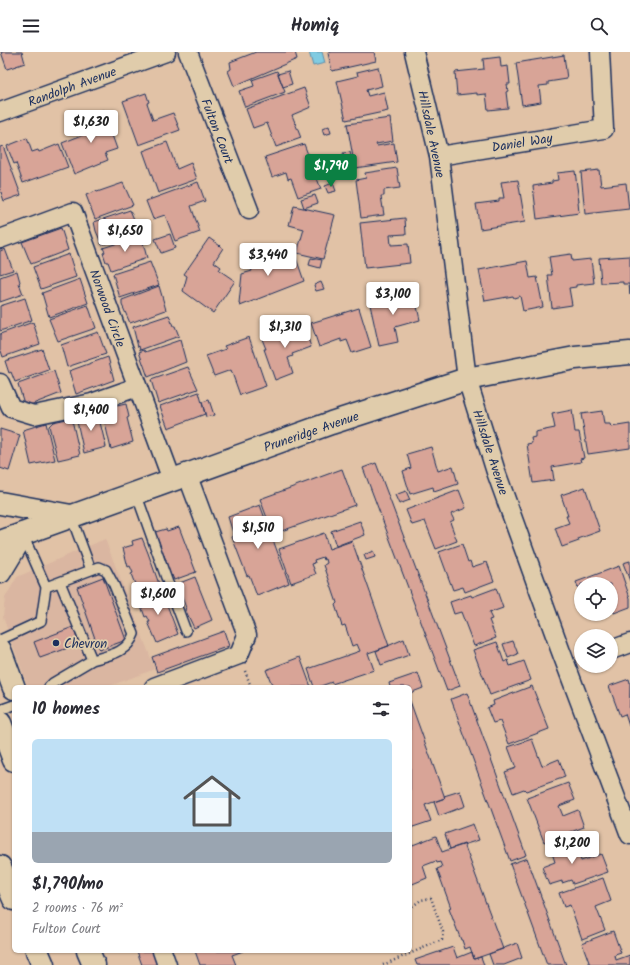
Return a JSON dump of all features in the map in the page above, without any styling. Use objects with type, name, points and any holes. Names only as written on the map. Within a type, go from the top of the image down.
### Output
[{"type":"main road","name":"Pruneridge Avenue","points":[[0,542],[331,423],[467,378],[576,358],[630,353]]},
{"type":"main road","points":[[0,503],[71,516]]},
{"type":"main road","points":[[0,572],[23,534]]},
{"type":"main road","points":[[0,650],[13,685]]},
{"type":"main road","points":[[0,724],[12,755]]},
{"type":"main road","points":[[0,866],[12,893]]},
{"type":"main road","points":[[0,875],[12,895]]},
{"type":"main road","points":[[38,953],[43,965]]},
{"type":"main road","points":[[89,953],[94,965]]},
{"type":"street","name":"Randolph Avenue","points":[[0,112],[166,52]]},
{"type":"street","name":"Fulton Court","points":[[188,52],[249,210]]},
{"type":"street","name":"Hillsdale Avenue","points":[[414,52],[439,156],[467,378],[496,472],[574,664]]},
{"type":"street","name":"Daniel Way","points":[[439,156],[604,128],[600,52]]},
{"type":"street","name":"Norwood Circle","points":[[0,239],[73,212],[138,386],[247,635],[239,655],[159,685]]},
{"type":"street","points":[[0,383],[11,408],[34,415],[92,403],[138,386]]},
{"type":"street","points":[[618,647],[630,643]]},
{"type":"street","name":"Hillsdale Avenue","points":[[577,673],[630,835]]},
{"type":"street","points":[[163,953],[167,965]]},
{"type":"lane","points":[[136,493],[186,631]]},
{"type":"lane","points":[[71,516],[91,570]]},
{"type":"lane","points":[[0,640],[41,621],[46,588],[23,534]]},
{"type":"lane","points":[[46,588],[100,567],[106,570],[114,585],[134,634],[131,642],[121,651],[92,660],[51,685]]},
{"type":"lane","points":[[60,582],[92,660]]},
{"type":"lane","points":[[0,710],[12,706]]},
{"type":"path","points":[[412,906],[420,900],[431,898],[443,932],[442,940],[412,953]]},
{"type":"path","points":[[383,965],[411,953]]},
{"type":"shaded area","points":[[105,539],[155,669],[112,685],[27,685],[3,617],[5,598],[17,577]]},
{"type":"water","points":[[309,52],[322,52],[325,63],[313,66]]},
{"type":"building","points":[[1,52],[22,52],[25,63],[7,69]]},
{"type":"building","points":[[256,52],[295,52],[297,59],[234,86],[228,71],[231,69],[230,62]]},
{"type":"building","points":[[374,52],[376,61],[332,71],[328,53]]},
{"type":"building","points":[[564,55],[567,79],[548,82],[548,85],[539,86],[541,102],[522,105],[516,63]]},
{"type":"building","points":[[500,57],[501,67],[508,66],[510,84],[507,84],[508,91],[506,92],[508,108],[488,110],[486,94],[477,95],[477,93],[457,95],[455,72],[484,69],[483,59]]},
{"type":"building","points":[[378,67],[382,86],[366,90],[368,96],[384,92],[388,111],[346,120],[337,81],[358,76],[357,72]]},
{"type":"building","points":[[277,71],[285,92],[245,107],[239,91],[254,86],[252,80]]},
{"type":"building","points":[[288,71],[292,84],[283,87],[278,74]]},
{"type":"building","points":[[304,88],[311,107],[292,115],[301,138],[276,147],[267,123],[253,128],[246,109]]},
{"type":"building","points":[[146,93],[149,102],[147,103],[153,120],[173,113],[180,130],[139,145],[123,101]]},
{"type":"building","points":[[103,110],[117,149],[105,153],[108,160],[74,174],[62,143],[90,132],[84,117]]},
{"type":"building","points":[[390,118],[393,141],[376,144],[377,146],[394,143],[397,162],[355,168],[347,124]]},
{"type":"building","points":[[329,126],[331,133],[324,135],[322,129]]},
{"type":"building","points":[[27,138],[32,152],[38,150],[39,152],[59,144],[68,167],[23,183],[16,163],[14,164],[7,146]]},
{"type":"building","points":[[167,142],[177,169],[191,163],[197,179],[158,193],[143,151]]},
{"type":"building","points":[[304,144],[321,189],[298,197],[291,178],[288,179],[286,172],[272,177],[265,157]]},
{"type":"building","points":[[3,146],[21,195],[4,201],[0,192],[0,147]]},
{"type":"building","points":[[350,152],[353,164],[346,166],[343,153]]},
{"type":"building","points":[[397,168],[400,188],[384,190],[384,196],[381,196],[384,215],[361,218],[356,180],[366,178],[365,173]]},
{"type":"building","points":[[599,170],[601,186],[626,183],[629,209],[585,214],[581,172]]},
{"type":"building","points":[[575,171],[579,213],[537,219],[533,186],[552,183],[552,181],[558,180],[557,173]]},
{"type":"building","points":[[518,180],[525,222],[480,229],[476,204],[499,201],[499,198],[504,198],[501,182]]},
{"type":"building","points":[[198,182],[205,201],[191,206],[200,232],[175,241],[165,215],[153,219],[146,201]]},
{"type":"building","points":[[123,183],[133,205],[95,219],[86,195]]},
{"type":"building","points":[[333,183],[336,191],[328,193],[325,186]]},
{"type":"building","points":[[315,195],[318,203],[304,208],[301,199]]},
{"type":"building","points":[[294,206],[335,215],[323,259],[297,253],[304,229],[289,225]]},
{"type":"building","points":[[130,210],[139,231],[102,245],[94,222]]},
{"type":"building","points":[[405,218],[406,234],[390,235],[391,245],[408,244],[410,263],[365,268],[360,223]]},
{"type":"building","points":[[61,228],[68,250],[31,264],[22,242]]},
{"type":"building","points":[[170,234],[175,248],[161,253],[155,239]]},
{"type":"building","points":[[141,235],[147,258],[111,270],[108,262],[106,262],[103,248]]},
{"type":"building","points":[[209,238],[223,248],[214,262],[221,267],[219,270],[235,281],[213,313],[183,291],[187,276],[184,274]]},
{"type":"building","points":[[5,249],[13,270],[0,274],[0,251]]},
{"type":"building","points":[[266,251],[270,264],[295,255],[304,281],[240,306],[242,274],[252,271],[247,258]]},
{"type":"building","points":[[69,254],[76,277],[41,289],[33,267]]},
{"type":"building","points":[[571,254],[572,261],[591,259],[594,283],[576,285],[576,287],[569,288],[572,305],[552,308],[548,275],[552,275],[549,257]]},
{"type":"building","points":[[630,256],[630,295],[629,284],[623,284],[623,282],[601,283],[599,258]]},
{"type":"building","points":[[311,258],[322,260],[320,268],[309,265]]},
{"type":"building","points":[[527,261],[530,278],[537,277],[543,307],[523,311],[520,296],[485,301],[479,270]]},
{"type":"building","points":[[150,262],[159,285],[120,298],[113,274]]},
{"type":"building","points":[[17,271],[23,294],[0,302],[0,277]]},
{"type":"building","points":[[80,279],[88,303],[49,317],[42,293]]},
{"type":"building","points":[[321,282],[324,289],[316,291],[314,285]]},
{"type":"building","points":[[159,286],[166,310],[130,323],[122,305],[122,300]]},
{"type":"building","points":[[414,293],[420,320],[395,327],[398,342],[379,346],[369,300],[386,296],[387,300]]},
{"type":"building","points":[[25,298],[32,320],[0,331],[0,306]]},
{"type":"building","points":[[88,305],[96,328],[58,341],[49,319]]},
{"type":"building","points":[[359,308],[371,347],[352,353],[347,340],[341,342],[341,339],[319,347],[311,323]]},
{"type":"building","points":[[169,315],[179,336],[140,350],[133,327]]},
{"type":"building","points":[[33,322],[40,344],[3,357],[0,351],[0,334]]},
{"type":"building","points":[[303,324],[311,347],[292,354],[293,356],[288,358],[293,373],[275,380],[262,339]]},
{"type":"building","points":[[98,332],[106,354],[67,367],[61,345]]},
{"type":"building","points":[[249,337],[266,386],[240,395],[231,370],[214,376],[206,356],[226,349],[224,346]]},
{"type":"building","points":[[180,340],[186,362],[148,377],[139,352],[144,350],[145,352]]},
{"type":"building","points":[[42,349],[49,370],[15,382],[11,372],[9,373],[5,361]]},
{"type":"building","points":[[108,357],[114,380],[76,394],[69,371]]},
{"type":"building","points":[[188,367],[198,389],[158,403],[151,380]]},
{"type":"building","points":[[54,371],[61,393],[25,407],[18,384]]},
{"type":"building","points":[[199,392],[205,414],[168,428],[160,406]]},
{"type":"building","points":[[209,400],[214,415],[206,417],[202,402]]},
{"type":"building","points":[[117,404],[117,406],[126,404],[129,417],[127,418],[133,442],[111,449],[102,410],[104,409],[103,407]]},
{"type":"building","points":[[97,410],[106,447],[84,453],[76,417]]},
{"type":"building","points":[[572,410],[575,432],[579,432],[584,458],[580,459],[581,462],[552,467],[554,480],[533,483],[527,444],[532,443],[531,438],[535,437],[535,432],[555,428],[552,414]]},
{"type":"building","points":[[602,411],[604,424],[610,424],[611,427],[630,424],[630,448],[588,454],[581,414]]},
{"type":"building","points":[[67,419],[72,420],[80,455],[58,460],[49,426],[53,422]]},
{"type":"building","points":[[46,423],[55,460],[31,465],[23,430]]},
{"type":"building","points":[[0,429],[20,435],[9,471],[0,468]]},
{"type":"building","points":[[431,447],[438,471],[453,466],[458,484],[434,492],[433,487],[410,494],[403,471],[411,468],[407,454]]},
{"type":"building","points":[[376,463],[460,686],[447,691],[363,468]]},
{"type":"building","points":[[342,469],[355,505],[273,534],[260,499]]},
{"type":"building","points":[[585,487],[600,531],[562,547],[555,528],[569,523],[561,495]]},
{"type":"building","points":[[459,490],[466,508],[451,514],[454,520],[450,522],[457,541],[436,549],[425,521],[412,525],[406,510]]},
{"type":"building","points":[[406,491],[410,500],[399,504],[395,495]]},
{"type":"building","points":[[260,505],[289,583],[257,596],[249,575],[247,576],[232,537],[234,536],[228,517]]},
{"type":"building","points":[[360,521],[365,535],[336,546],[331,531]]},
{"type":"building","points":[[179,527],[196,572],[174,580],[165,561],[155,532],[166,529],[167,531]]},
{"type":"building","points":[[324,533],[329,549],[352,541],[389,646],[368,653],[374,670],[332,684],[332,682],[324,685],[313,685],[308,669],[360,651],[357,644],[352,646],[345,625],[342,626],[335,605],[337,603],[324,565],[327,563],[326,559],[324,560],[323,557],[314,560],[315,563],[312,564],[316,574],[291,583],[279,549]]},
{"type":"building","points":[[142,538],[159,584],[138,592],[131,574],[133,573],[130,566],[128,567],[123,548],[133,545],[132,541]]},
{"type":"building","points":[[462,544],[468,562],[470,561],[472,567],[487,562],[494,581],[465,592],[463,587],[453,590],[439,552]]},
{"type":"building","points":[[373,551],[375,557],[366,560],[364,555]]},
{"type":"building","points":[[630,561],[630,581],[623,563]]},
{"type":"building","points":[[619,566],[630,598],[630,607],[618,612],[618,577],[589,577]]},
{"type":"building","points":[[103,577],[126,640],[99,650],[77,587]]},
{"type":"building","points":[[195,577],[212,620],[194,628],[185,609],[186,608],[177,584]]},
{"type":"building","points":[[496,588],[503,608],[489,613],[492,619],[489,620],[496,638],[474,646],[461,612],[454,614],[450,602],[471,595],[472,597]]},
{"type":"building","points":[[161,589],[178,634],[157,643],[148,622],[150,622],[147,616],[145,617],[140,603],[142,602],[140,597]]},
{"type":"building","name":"Chevron","points":[[73,627],[79,644],[40,658],[34,642]]},
{"type":"building","points":[[224,631],[229,646],[157,672],[152,657]]},
{"type":"building","points":[[404,639],[409,655],[381,665],[376,651]]},
{"type":"building","points":[[513,641],[518,654],[508,658],[503,644]]},
{"type":"building","points":[[497,642],[504,662],[508,660],[510,666],[524,661],[531,680],[490,695],[473,650]]},
{"type":"building","points":[[300,657],[310,685],[272,685],[266,670]]},
{"type":"building","points":[[418,673],[423,688],[412,692],[412,685],[390,685],[389,683]]},
{"type":"building","points":[[629,679],[629,726],[625,714],[620,716],[609,686]]},
{"type":"building","points":[[532,686],[549,729],[509,744],[500,721],[493,723],[487,708],[494,705],[493,701]]},
{"type":"building","points":[[467,693],[526,855],[510,861],[451,699]]},
{"type":"building","points":[[412,707],[445,798],[425,805],[431,821],[412,827]]},
{"type":"building","points":[[532,739],[542,766],[559,759],[565,777],[526,791],[524,789],[513,793],[505,772],[516,768],[508,747]]},
{"type":"building","points":[[568,783],[575,800],[559,806],[563,816],[578,810],[584,827],[544,842],[527,798]]},
{"type":"building","points":[[460,791],[465,806],[439,816],[434,802],[445,798],[444,796]]},
{"type":"building","points":[[473,824],[479,840],[450,849],[445,834]]},
{"type":"building","points":[[436,836],[442,852],[464,844],[503,949],[474,959],[470,947],[465,949],[449,909],[451,908],[437,869],[442,867],[440,862],[437,863],[436,861],[423,866],[427,878],[412,884],[412,845]]},
{"type":"building","points":[[570,837],[576,854],[579,853],[581,861],[601,854],[608,872],[573,884],[571,880],[549,885],[542,867],[555,862],[549,844]]},
{"type":"building","points":[[527,858],[566,965],[547,965],[510,864]]},
{"type":"building","points":[[603,878],[611,901],[596,907],[605,930],[582,939],[570,905],[564,907],[559,893]]},
{"type":"building","points":[[613,931],[621,953],[615,955],[616,960],[630,955],[630,965],[590,965],[582,943]]},
{"type":"building","points":[[517,943],[522,958],[504,965],[493,965],[489,954]]},
{"type":"building","points":[[453,947],[457,958],[472,952],[474,959],[481,957],[484,965],[417,965],[415,960]]},
{"type":"building","points":[[138,953],[156,953],[161,965],[142,965]]},
{"type":"building","points":[[196,953],[238,953],[232,955],[236,965],[200,965]]},
{"type":"place","name":"Chevron","points":[[56,643]]}]
